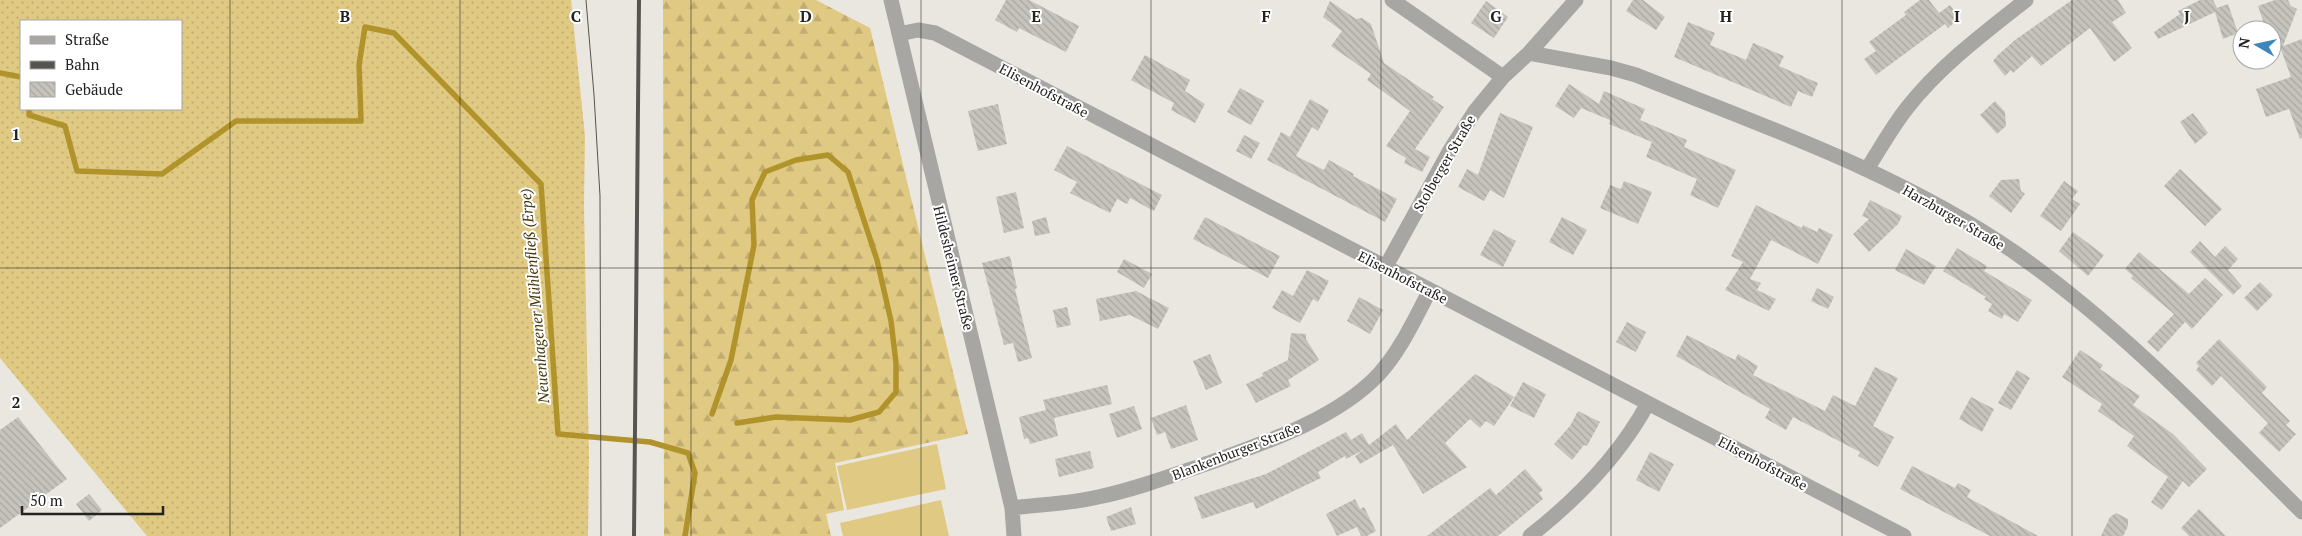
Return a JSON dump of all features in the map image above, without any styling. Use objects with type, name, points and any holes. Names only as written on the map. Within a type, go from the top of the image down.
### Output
[{"type":"street","name":"Hildesheimer Straße","points":[[891,0],[1012,508],[1014,536]]},
{"type":"street","points":[[1392,0],[1503,77]]},
{"type":"street","name":"Stolberger Straße","points":[[1385,268],[1450,150],[1475,111],[1503,77],[1529,53],[1576,0]]},
{"type":"street","points":[[1867,169],[1905,110],[1940,71],[2026,0]]},
{"type":"street","name":"Elisenhofstraße","points":[[900,34],[918,30],[935,33],[1904,536]]},
{"type":"street","name":"Harzburger Straße","points":[[1529,53],[1611,68],[1636,75],[1867,169],[1981,232],[2016,253],[2071,294],[2170,380],[2302,512]]},
{"type":"street","name":"Blankenburger Straße","points":[[1012,508],[1106,495],[1160,480],[1249,448],[1301,426],[1338,406],[1379,374],[1394,354],[1430,290]]},
{"type":"street","points":[[1530,536],[1562,511],[1593,477],[1628,436],[1648,403]]},
{"type":"green space","points":[[0,0],[571,0],[585,136],[584,206],[589,457],[588,536],[147,536],[0,358]]},
{"type":"green space","points":[[663,0],[816,0],[870,28],[968,434],[835,463],[844,510],[826,514],[831,536],[664,536]]},
{"type":"green space","points":[[937,444],[946,489],[847,510],[837,466]]},
{"type":"green space","points":[[941,500],[949,536],[843,536],[840,523]]},
{"type":"building","points":[[1006,0],[1029,0],[1079,26],[1066,52],[1019,28],[1017,32],[995,20]]},
{"type":"building","points":[[1633,0],[1643,0],[1665,17],[1656,30],[1626,11]]},
{"type":"building","points":[[1920,0],[1929,0],[1939,13],[1950,5],[1960,18],[1948,28],[1945,24],[1876,75],[1864,59],[1876,51],[1869,42],[1906,15],[1904,12]]},
{"type":"building","points":[[2072,0],[2118,0],[2126,13],[2112,22],[2132,48],[2114,62],[2090,28],[2041,66],[2032,56],[2013,73],[2011,70],[2005,76],[1993,61],[1998,55],[2015,40]]},
{"type":"building","points":[[2200,0],[2213,0],[2217,8],[2228,4],[2234,20],[2232,20],[2232,35],[2223,39],[2215,12],[2158,39],[2154,32],[2180,14],[2178,11]]},
{"type":"building","points":[[2275,0],[2288,0],[2291,6],[2297,9],[2283,46],[2302,39],[2302,138],[2300,139],[2289,109],[2266,117],[2256,89],[2291,77],[2282,52],[2282,20],[2263,20],[2258,6]]},
{"type":"building","points":[[1330,1],[1356,19],[1362,18],[1371,24],[1384,63],[1434,97],[1432,99],[1444,107],[1415,149],[1430,157],[1422,172],[1404,163],[1406,158],[1386,146],[1410,111],[1367,80],[1371,74],[1331,46],[1342,31],[1323,17]]},
{"type":"building","points":[[1486,1],[1508,17],[1494,38],[1471,23]]},
{"type":"building","points":[[1688,22],[1715,33],[1710,45],[1746,60],[1753,43],[1784,56],[1779,66],[1818,83],[1812,97],[1798,91],[1791,107],[1674,57]]},
{"type":"building","points":[[1145,55],[1190,80],[1185,91],[1205,104],[1195,123],[1171,110],[1174,103],[1131,80]]},
{"type":"building","points":[[1569,84],[1599,104],[1604,91],[1645,109],[1640,120],[1687,140],[1684,147],[1736,170],[1718,208],[1690,195],[1697,179],[1646,157],[1652,142],[1609,124],[1610,120],[1581,108],[1574,118],[1555,106]]},
{"type":"building","points":[[1240,88],[1264,101],[1251,125],[1227,112]]},
{"type":"building","points":[[1310,99],[1329,110],[1318,131],[1312,127],[1296,156],[1324,170],[1329,160],[1354,174],[1353,176],[1397,199],[1385,222],[1267,160],[1281,132],[1290,137]]},
{"type":"building","points":[[1995,101],[2005,112],[2006,126],[1997,134],[1980,115]]},
{"type":"building","points":[[998,104],[1007,144],[978,151],[968,111]]},
{"type":"building","points":[[1500,113],[1533,127],[1504,198],[1490,190],[1484,201],[1458,187],[1467,169],[1478,175]]},
{"type":"building","points":[[2193,113],[2208,133],[2195,144],[2180,122]]},
{"type":"building","points":[[1244,135],[1260,143],[1251,159],[1236,151]]},
{"type":"building","points":[[1067,146],[1162,195],[1154,211],[1130,198],[1127,204],[1117,199],[1110,213],[1070,193],[1077,182],[1054,170]]},
{"type":"building","points":[[2180,169],[2222,209],[2205,226],[2164,186]]},
{"type":"building","points":[[2019,179],[2021,191],[2025,194],[2011,213],[1989,196],[2001,180]]},
{"type":"building","points":[[1624,181],[1652,192],[1638,224],[1600,208],[1610,185],[1621,189]]},
{"type":"building","points":[[2064,181],[2078,191],[2072,199],[2080,204],[2061,231],[2040,216]]},
{"type":"building","points":[[1016,192],[1024,228],[1004,233],[996,197]]},
{"type":"building","points":[[1870,200],[1902,216],[1898,224],[1869,252],[1853,234],[1869,219],[1862,216]]},
{"type":"building","points":[[1756,205],[1802,228],[1803,225],[1817,232],[1819,228],[1833,235],[1818,264],[1771,240],[1750,279],[1761,283],[1757,290],[1776,299],[1769,311],[1725,290],[1743,262],[1731,256]]},
{"type":"building","points":[[1046,217],[1050,233],[1035,236],[1032,221]]},
{"type":"building","points":[[1205,217],[1280,256],[1268,278],[1193,239]]},
{"type":"building","points":[[1562,217],[1587,230],[1573,255],[1549,242]]},
{"type":"building","points":[[1494,229],[1516,241],[1503,267],[1480,255]]},
{"type":"building","points":[[2073,232],[2104,255],[2088,276],[2059,251]]},
{"type":"building","points":[[2200,241],[2215,257],[2225,246],[2238,259],[2228,270],[2242,286],[2233,295],[2190,252]]},
{"type":"building","points":[[1957,248],[1987,266],[1984,271],[2032,300],[2018,322],[2004,314],[2002,319],[1988,311],[1992,304],[1984,299],[1986,297],[1943,271]]},
{"type":"building","points":[[1906,249],[1936,266],[1924,285],[1895,270]]},
{"type":"building","points":[[2139,252],[2189,294],[2205,278],[2223,295],[2192,329],[2185,322],[2158,352],[2147,342],[2174,314],[2131,278],[2133,276],[2125,269]]},
{"type":"building","points":[[1010,256],[1017,288],[1015,289],[1032,358],[1018,362],[1013,343],[1004,345],[982,263]]},
{"type":"building","points":[[1124,259],[1152,274],[1144,288],[1117,272]]},
{"type":"building","points":[[1307,270],[1329,281],[1318,302],[1313,299],[1300,323],[1272,308],[1282,290],[1293,296]]},
{"type":"building","points":[[2260,282],[2273,295],[2257,311],[2244,298]]},
{"type":"building","points":[[1817,288],[1834,297],[1828,309],[1811,301]]},
{"type":"building","points":[[1136,291],[1169,308],[1158,329],[1130,315],[1100,321],[1096,299]]},
{"type":"building","points":[[1359,297],[1383,310],[1370,334],[1347,321]]},
{"type":"building","points":[[1067,307],[1071,325],[1057,328],[1053,310]]},
{"type":"building","points":[[1627,322],[1646,332],[1636,352],[1616,342]]},
{"type":"building","points":[[1291,333],[1306,334],[1306,339],[1319,360],[1288,380],[1291,386],[1256,403],[1246,384],[1263,376],[1262,373],[1288,360]]},
{"type":"building","points":[[1687,335],[1735,360],[1738,354],[1758,366],[1753,375],[1825,411],[1833,395],[1855,406],[1875,367],[1898,378],[1873,426],[1894,437],[1878,467],[1858,456],[1860,452],[1793,417],[1786,430],[1765,418],[1770,409],[1676,356]]},
{"type":"building","points":[[2219,339],[2267,387],[2262,393],[2290,421],[2286,425],[2296,434],[2279,452],[2259,433],[2268,423],[2221,376],[2212,386],[2196,370],[2199,366],[2196,363]]},
{"type":"building","points":[[2080,350],[2103,365],[2100,369],[2140,396],[2133,405],[2173,434],[2207,469],[2189,487],[2183,481],[2162,510],[2151,502],[2168,477],[2127,446],[2134,436],[2098,411],[2102,404],[2062,377]]},
{"type":"building","points":[[1210,354],[1222,383],[1206,390],[1193,361]]},
{"type":"building","points":[[2017,370],[2030,378],[2011,410],[1998,403]]},
{"type":"building","points":[[1475,374],[1514,397],[1494,426],[1486,421],[1480,428],[1470,419],[1445,443],[1467,467],[1423,494],[1393,445],[1360,464],[1355,456],[1365,449],[1346,459],[1345,456],[1318,472],[1321,478],[1256,509],[1253,502],[1202,519],[1194,497],[1266,474],[1346,432],[1351,440],[1362,433],[1369,445],[1396,424],[1407,440]]},
{"type":"building","points":[[1523,382],[1546,394],[1534,418],[1510,406]]},
{"type":"building","points":[[1107,385],[1112,404],[1054,418],[1058,436],[1030,444],[1028,438],[1024,439],[1019,417],[1046,410],[1043,400]]},
{"type":"building","points":[[1971,397],[1994,409],[1982,432],[1959,419]]},
{"type":"building","points":[[1186,405],[1198,440],[1171,449],[1165,432],[1157,435],[1151,418]]},
{"type":"building","points":[[1134,406],[1142,429],[1117,438],[1109,414]]},
{"type":"building","points":[[1578,411],[1600,422],[1587,446],[1584,445],[1572,460],[1554,444],[1570,426]]},
{"type":"building","points":[[18,417],[67,479],[0,528],[0,430]]},
{"type":"building","points":[[1090,451],[1094,468],[1059,477],[1055,459]]},
{"type":"building","points":[[1650,452],[1674,464],[1659,492],[1636,480]]},
{"type":"building","points":[[1912,466],[1955,488],[1958,483],[1971,490],[1967,497],[2038,536],[1990,536],[1900,489]]},
{"type":"building","points":[[1525,469],[1543,490],[1539,493],[1543,499],[1498,536],[1427,536],[1490,488],[1496,495]]},
{"type":"building","points":[[89,494],[102,510],[89,521],[76,504]]},
{"type":"building","points":[[1355,499],[1360,509],[1364,507],[1376,531],[1367,536],[1361,536],[1357,527],[1337,536],[1326,514]]},
{"type":"building","points":[[1131,507],[1136,524],[1111,531],[1106,517]]},
{"type":"building","points":[[2199,509],[2226,536],[2189,536],[2181,528]]},
{"type":"building","points":[[2116,513],[2128,519],[2128,526],[2123,536],[2101,536],[2110,517]]},
{"type":"waterway","name":"Neuenhagener Mühlenfließ (Erpe)","points":[[29,110],[29,115],[65,126],[77,171],[162,174],[236,121],[361,121],[359,65],[365,27],[394,33],[541,184],[558,434],[650,442],[688,453],[695,473],[685,536]]},
{"type":"waterway","name":"Neuenhagener Mühlenfließ (Erpe)","points":[[0,73],[20,77]]},
{"type":"waterway","points":[[712,414],[731,360],[754,245],[752,200],[765,172],[796,160],[828,155],[848,172],[877,260],[891,321],[896,363],[896,392],[879,412],[850,420],[776,417],[737,423]]},
{"type":"tram line","points":[[586,0],[600,196],[601,536]]},
{"type":"railway","points":[[634,536],[639,0]]}]
